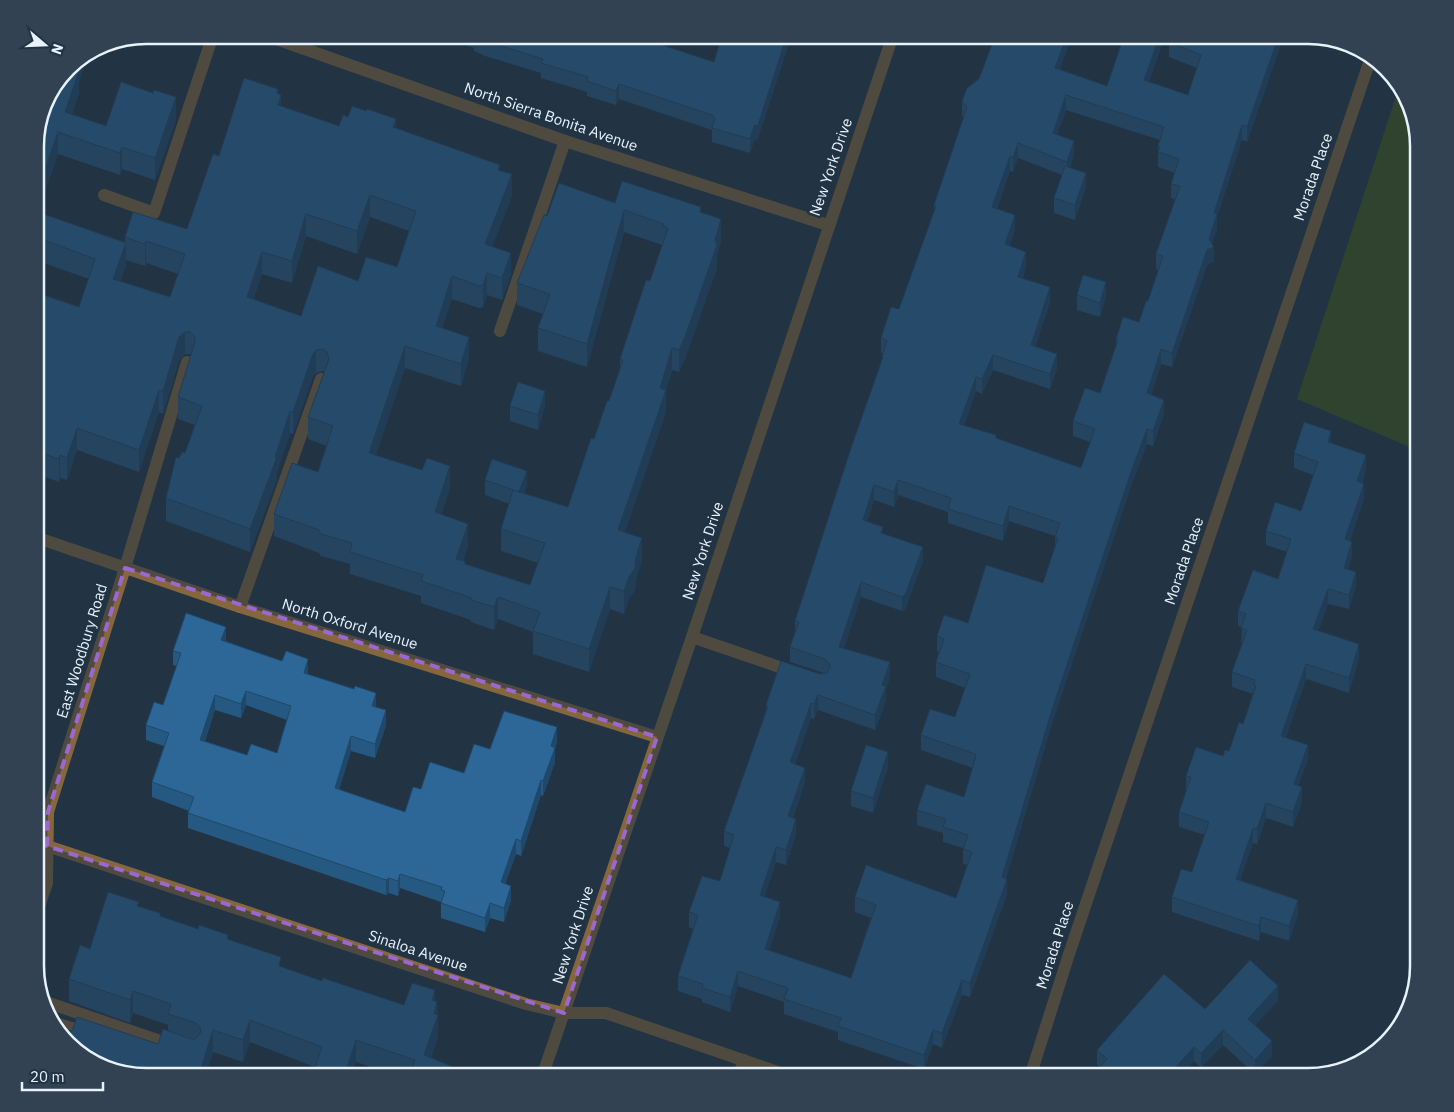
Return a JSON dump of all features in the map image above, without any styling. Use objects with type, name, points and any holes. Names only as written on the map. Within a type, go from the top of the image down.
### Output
[{"type":"street","points":[[104,195],[154,213],[210,44]]},
{"type":"street","name":"North Sierra Bonita Avenue","points":[[300,44],[565,140],[828,225]]},
{"type":"street","name":"New York Drive","points":[[545,1068],[692,637],[890,44]]},
{"type":"street","name":"Morada Place","points":[[1033,1068],[1069,954],[1369,64]]},
{"type":"street","points":[[500,331],[565,140]]},
{"type":"street","name":"East Woodbury Road","points":[[44,830],[48,812],[187,362]]},
{"type":"street","points":[[240,607],[321,380]]},
{"type":"street","name":"North Oxford Avenue","points":[[44,541],[240,607],[657,737]]},
{"type":"street","points":[[692,637],[807,676]]},
{"type":"street","name":"Sinaloa Avenue","points":[[44,845],[526,1004],[564,1013],[606,1013],[767,1068]]},
{"type":"street","name":"East Woodbury Road","points":[[44,864],[47,883],[44,892]]},
{"type":"street","points":[[51,1003],[183,1049]]},
{"type":"street","points":[[63,1026],[104,1039]]},
{"type":"street","points":[[741,1068],[744,1060]]},
{"type":"highlighted area","points":[[125,568],[657,737],[564,1013],[47,846],[48,812]]},
{"type":"green space","points":[[1396,95],[1407,120],[1410,146],[1410,447],[1297,399]]},
{"type":"building","points":[[495,44],[662,44],[714,62],[719,44],[784,44],[758,125],[754,126],[750,139],[712,128],[715,118],[712,115],[619,84],[616,91],[587,81],[588,77],[541,63],[543,59]]},
{"type":"building","points":[[992,44],[1064,44],[1055,68],[1107,86],[1121,44],[1157,44],[1144,80],[1188,95],[1201,55],[1174,44],[1276,44],[1247,127],[1242,125],[1214,213],[1217,214],[1209,239],[1214,247],[1207,250],[1172,353],[1161,349],[1147,393],[1164,400],[1153,431],[1147,429],[1131,472],[1050,716],[1002,877],[1007,879],[970,983],[962,980],[942,1033],[933,1030],[924,1055],[838,1026],[841,1018],[784,999],[788,988],[738,971],[730,997],[702,988],[703,984],[678,976],[698,915],[689,912],[702,876],[720,881],[734,835],[724,831],[768,706],[766,705],[781,661],[820,674],[827,673],[830,668],[830,664],[825,659],[790,647],[799,622],[795,621],[851,448],[883,357],[887,340],[881,338],[891,307],[899,309],[936,206],[934,205],[967,107],[962,101],[967,88],[979,79]],"holes":[[[1066,95],[1164,127],[1158,152],[1179,159],[1171,184],[1180,186],[1156,254],[1163,256],[1139,322],[1123,317],[1116,339],[1118,340],[1100,393],[1085,388],[1073,421],[1095,429],[1081,468],[996,438],[996,435],[959,424],[976,377],[982,379],[993,355],[1050,374],[1057,354],[1031,345],[1050,287],[1018,277],[1026,252],[1005,244],[1015,215],[992,207],[1010,156],[1013,158],[1018,143],[1067,162],[1074,141],[1053,133]],[[898,480],[951,498],[948,509],[1003,526],[1009,506],[1060,523],[1055,537],[1058,538],[1043,583],[986,565],[968,623],[944,615],[937,636],[944,639],[936,662],[970,674],[955,717],[930,709],[921,735],[975,754],[976,756],[964,797],[926,784],[917,810],[946,819],[943,827],[968,835],[963,849],[972,852],[956,898],[866,865],[855,897],[876,905],[851,978],[765,949],[780,902],[760,895],[776,847],[786,850],[796,819],[788,816],[805,768],[790,762],[811,703],[814,704],[818,695],[875,715],[886,686],[882,685],[890,662],[839,647],[861,582],[902,597],[905,595],[923,547],[881,533],[883,527],[863,520],[874,485],[894,492]]]},
{"type":"building","points":[[78,71],[65,112],[106,126],[121,82],[153,93],[154,90],[176,97],[155,158],[122,147],[120,153],[58,132],[44,172],[44,139],[47,120],[57,95]]},
{"type":"building","points":[[244,78],[278,89],[277,93],[281,95],[278,105],[339,126],[343,115],[348,117],[352,106],[366,111],[367,109],[396,119],[393,127],[500,165],[498,170],[512,174],[485,244],[511,253],[502,278],[487,273],[483,285],[479,286],[452,276],[436,326],[469,337],[461,364],[405,346],[369,453],[422,470],[427,458],[450,466],[435,512],[468,524],[456,559],[465,561],[465,564],[530,585],[545,543],[501,529],[513,490],[568,507],[591,438],[594,439],[607,401],[609,401],[623,360],[620,359],[646,280],[650,281],[668,228],[663,226],[664,224],[624,210],[587,344],[538,328],[550,294],[517,283],[544,215],[547,216],[559,183],[615,203],[622,181],[701,207],[700,212],[721,219],[715,240],[717,245],[685,337],[679,350],[672,348],[660,388],[666,390],[618,530],[642,538],[636,557],[635,568],[629,577],[624,591],[610,587],[589,649],[533,631],[540,612],[498,597],[494,607],[471,600],[472,598],[421,581],[423,575],[350,552],[352,543],[321,534],[319,530],[274,514],[292,463],[318,472],[333,426],[308,417],[329,359],[327,352],[323,349],[316,350],[313,354],[293,412],[290,411],[275,457],[277,457],[250,529],[166,498],[176,457],[179,458],[182,452],[185,453],[202,406],[178,397],[195,342],[195,337],[190,332],[185,332],[179,337],[163,391],[159,390],[139,450],[77,428],[67,458],[60,455],[59,459],[44,454],[44,295],[79,307],[95,259],[44,240],[44,214],[126,243],[113,279],[170,297],[185,254],[146,241],[145,244],[125,237],[133,212],[187,229],[213,154],[219,156]],"holes":[[[370,195],[416,211],[397,267],[366,257],[358,281],[318,266],[301,316],[247,297],[262,252],[292,261],[306,214],[357,231]]]},
{"type":"building","points":[[1065,166],[1086,173],[1075,205],[1054,198]]},
{"type":"building","points":[[1083,275],[1106,282],[1100,303],[1077,295]]},
{"type":"building","points":[[518,382],[545,391],[538,415],[510,406]]},
{"type":"building","points":[[1304,422],[1331,431],[1328,442],[1366,455],[1357,481],[1364,484],[1345,539],[1352,542],[1344,568],[1356,572],[1349,595],[1328,589],[1313,629],[1359,644],[1349,678],[1306,664],[1281,736],[1308,745],[1294,784],[1302,787],[1293,812],[1266,803],[1257,829],[1253,828],[1236,879],[1298,900],[1289,926],[1261,917],[1259,926],[1172,897],[1181,869],[1192,872],[1209,822],[1179,812],[1191,777],[1186,776],[1196,747],[1223,756],[1225,750],[1229,751],[1239,722],[1243,724],[1256,686],[1254,685],[1255,680],[1232,672],[1247,630],[1241,628],[1246,614],[1238,611],[1253,570],[1278,579],[1291,539],[1266,531],[1275,502],[1301,511],[1318,462],[1294,453]]},
{"type":"building","points":[[492,459],[527,471],[519,492],[485,480]]},
{"type":"building","points":[[186,613],[226,627],[221,640],[282,661],[286,651],[308,659],[304,673],[354,689],[355,686],[376,693],[372,706],[386,710],[375,744],[351,736],[335,788],[405,812],[413,787],[421,789],[430,762],[464,773],[474,744],[490,749],[504,711],[557,727],[551,746],[555,748],[543,781],[541,780],[521,841],[516,839],[501,882],[511,886],[504,908],[490,903],[485,918],[441,903],[445,891],[441,890],[442,887],[400,874],[398,881],[389,878],[386,880],[188,813],[194,797],[152,782],[169,733],[146,725],[154,702],[163,705],[181,653],[173,651]],"holes":[[[246,691],[291,706],[277,753],[251,744],[247,755],[200,740],[215,695],[241,704]]]},
{"type":"building","points":[[866,745],[888,752],[873,798],[851,791]]},
{"type":"building","points":[[108,892],[139,902],[137,906],[160,913],[160,916],[198,929],[199,925],[228,935],[227,939],[281,957],[279,966],[322,981],[323,978],[404,1005],[412,983],[435,990],[432,1000],[437,1002],[434,1014],[438,1015],[424,1055],[456,1068],[412,1068],[415,1060],[356,1040],[347,1068],[315,1068],[322,1047],[250,1020],[243,1040],[213,1030],[201,1068],[139,1068],[113,1063],[95,1055],[66,1030],[72,1031],[77,1017],[158,1044],[163,1029],[195,1039],[200,1034],[201,1029],[196,1023],[168,1014],[171,1004],[133,991],[130,1000],[69,979],[80,945],[90,949]]},
{"type":"building","points":[[1250,960],[1278,986],[1248,1019],[1272,1041],[1255,1060],[1223,1030],[1201,1053],[1194,1047],[1175,1068],[1100,1068],[1107,1059],[1097,1050],[1164,974],[1205,1009]]}]
